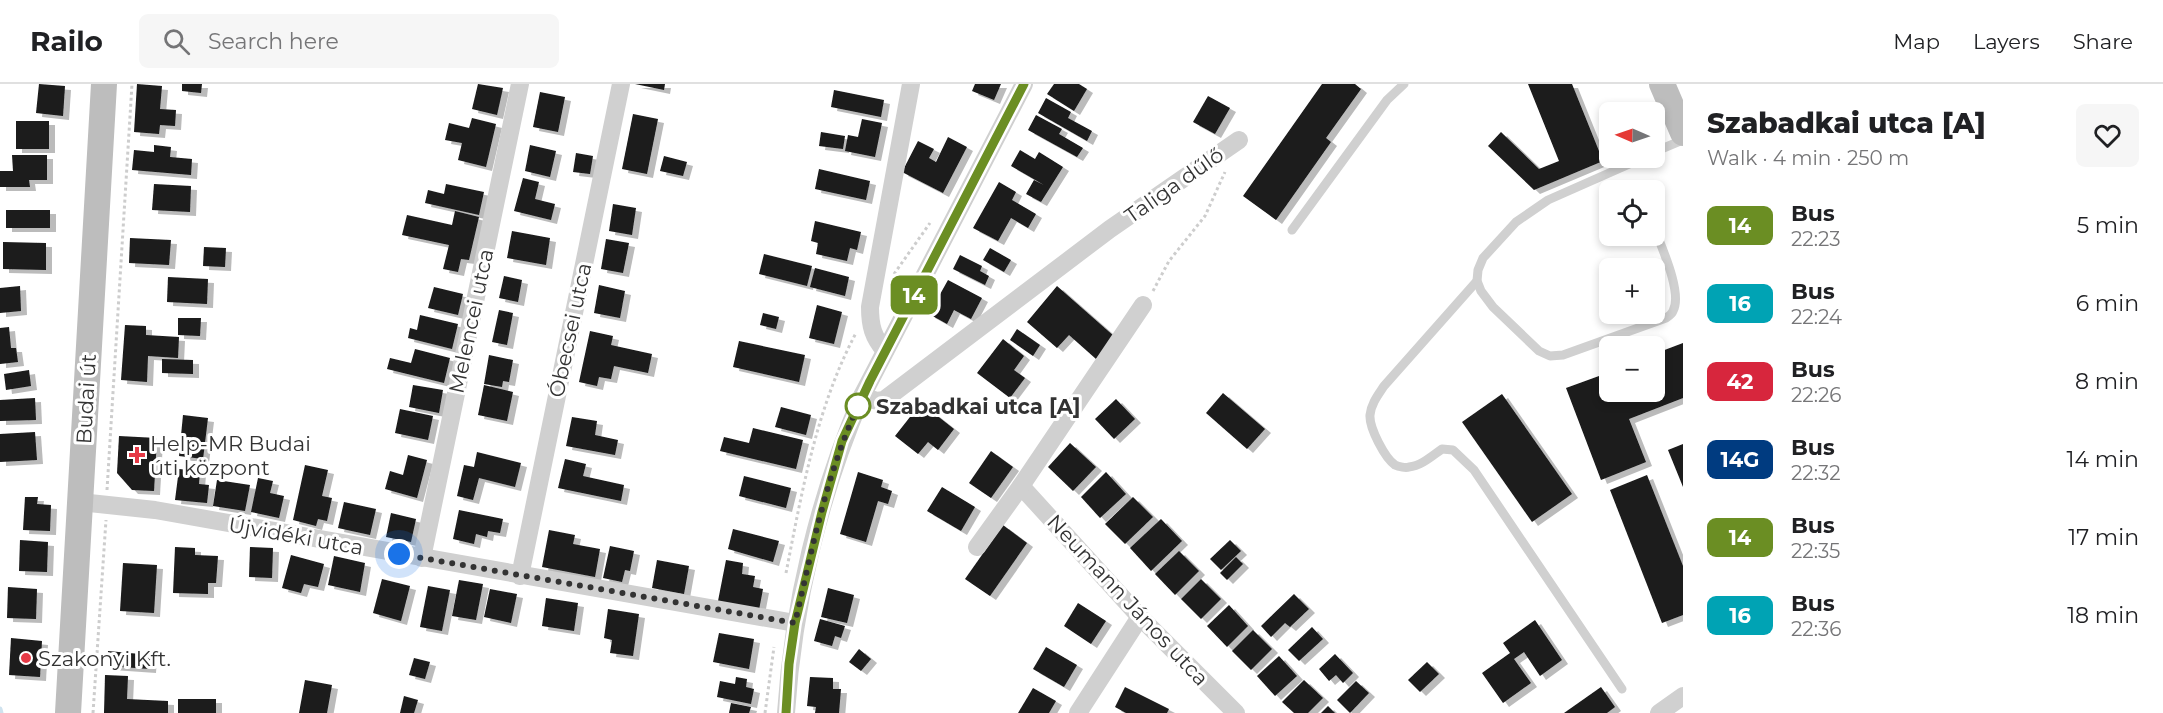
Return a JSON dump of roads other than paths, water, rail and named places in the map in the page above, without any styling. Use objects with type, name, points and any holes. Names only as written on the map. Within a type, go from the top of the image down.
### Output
[{"type":"main road","name":"Budai út","points":[[68,713],[104,84]]},
{"type":"main road","points":[[1662,84],[1683,134]]},
{"type":"street","name":"Melencei utca","points":[[422,558],[520,84]]},
{"type":"street","name":"Óbecsei utca","points":[[520,576],[621,84]]},
{"type":"street","points":[[885,351],[878,343],[870,326],[870,307],[911,84]]},
{"type":"street","points":[[786,713],[789,664],[795,623],[826,493],[842,441],[862,396],[1024,84]]},
{"type":"street","name":"Taliga dűlő","points":[[862,396],[884,400],[1110,229],[1239,140]]},
{"type":"street","points":[[977,547],[1143,305]]},
{"type":"street","name":"Neumann János utca","points":[[1021,486],[1140,618],[1236,713]]},
{"type":"street","name":"Újvidéki utca","points":[[80,502],[155,510],[795,623]]},
{"type":"street","points":[[1077,713],[1140,618]]},
{"type":"street","points":[[1659,713],[1683,696]]},
{"type":"lane","points":[[1292,230],[1387,99],[1404,84]]},
{"type":"lane","points":[[1665,147],[1683,140]]},
{"type":"lane","points":[[1620,168],[1548,200],[1516,222],[1483,258],[1478,270],[1477,281],[1384,386],[1374,400],[1370,417],[1373,431],[1395,465],[1407,468],[1418,466],[1442,449],[1453,450],[1468,465],[1622,689]]},
{"type":"lane","points":[[1477,281],[1493,307],[1539,351],[1550,356],[1563,355],[1666,318],[1674,311],[1677,299],[1675,285],[1661,246]]},
{"type":"waterway","points":[[0,709],[1,713]]},
{"type":"place","name":"Szabadkai utca [A]","points":[[858,406]]},
{"type":"place","name":"Help-MR Budai úti központ","points":[[137,455]]},
{"type":"place","name":"Szakonyi Kft.","points":[[26,658]]}]
